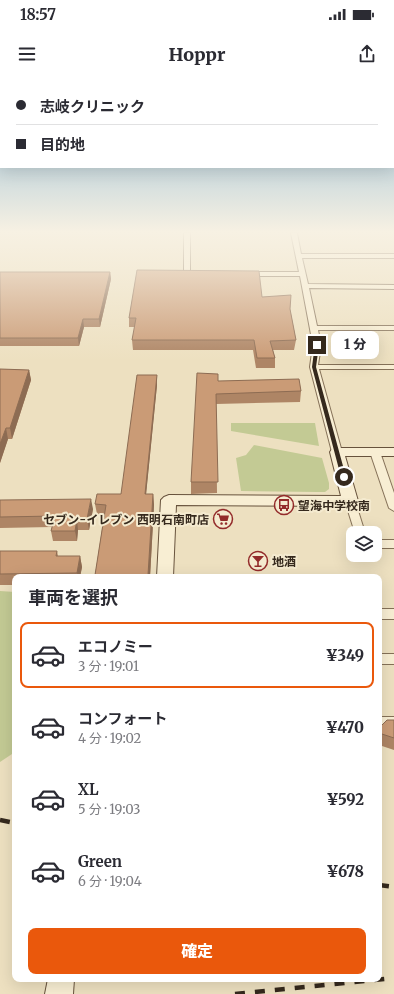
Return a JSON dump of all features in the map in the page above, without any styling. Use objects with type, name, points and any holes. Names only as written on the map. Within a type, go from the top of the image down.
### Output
[{"type":"street","points":[[303,276],[317,345],[314,367],[358,526]]},
{"type":"street","points":[[306,286],[394,287]]},
{"type":"street","points":[[314,328],[394,328]]},
{"type":"street","points":[[314,367],[394,367]]},
{"type":"street","points":[[337,452],[394,452]]},
{"type":"street","points":[[375,452],[394,508]]},
{"type":"street","points":[[165,574],[169,500],[350,501]]},
{"type":"street","points":[[382,544],[394,544]]},
{"type":"street","points":[[382,614],[394,614]]},
{"type":"street","points":[[382,659],[394,659]]},
{"type":"street","points":[[382,723],[394,723]]},
{"type":"street","points":[[59,994],[61,982]]},
{"type":"green space","points":[[231,423],[315,423],[319,446],[231,431]]},
{"type":"green space","points":[[254,445],[322,458],[329,483],[329,489],[325,492],[241,491],[236,458],[246,455]]},
{"type":"green space","points":[[0,591],[12,592],[12,754],[0,762]]},
{"type":"building","points":[[0,276],[109,276],[99,319],[83,319],[78,338],[0,338]]},
{"type":"building","points":[[136,276],[260,276],[262,297],[291,295],[290,309],[296,340],[270,341],[275,358],[257,358],[254,340],[132,340],[136,318],[129,318]]},
{"type":"building","points":[[0,369],[29,370],[10,428],[6,428],[0,444]]},
{"type":"building","points":[[197,373],[218,374],[218,381],[299,379],[301,391],[216,394],[218,482],[191,482]]},
{"type":"building","points":[[137,375],[157,375],[145,494],[153,494],[148,574],[95,574],[106,505],[95,504],[97,494],[121,494]]},
{"type":"building","points":[[91,499],[87,519],[77,519],[75,531],[51,531],[55,516],[0,517],[0,500]]},
{"type":"building","points":[[0,551],[57,551],[56,556],[80,556],[77,573],[0,574]]},
{"type":"building","points":[[387,720],[394,720],[394,738],[382,734],[382,725]]},
{"type":"railway","points":[[0,820],[12,822]]},
{"type":"railway","points":[[382,885],[394,887]]},
{"type":"railway","points":[[382,979],[394,978]]},
{"type":"railway","points":[[235,994],[354,982]]},
{"type":"place","name":"望海中学校南","points":[[284,505]]},
{"type":"place","name":"セブン-イレブン 西明石南町店","points":[[223,519]]},
{"type":"place","name":"地酒","points":[[258,561]]},
{"type":"route","points":[[317,345],[314,367],[344,477]]}]
